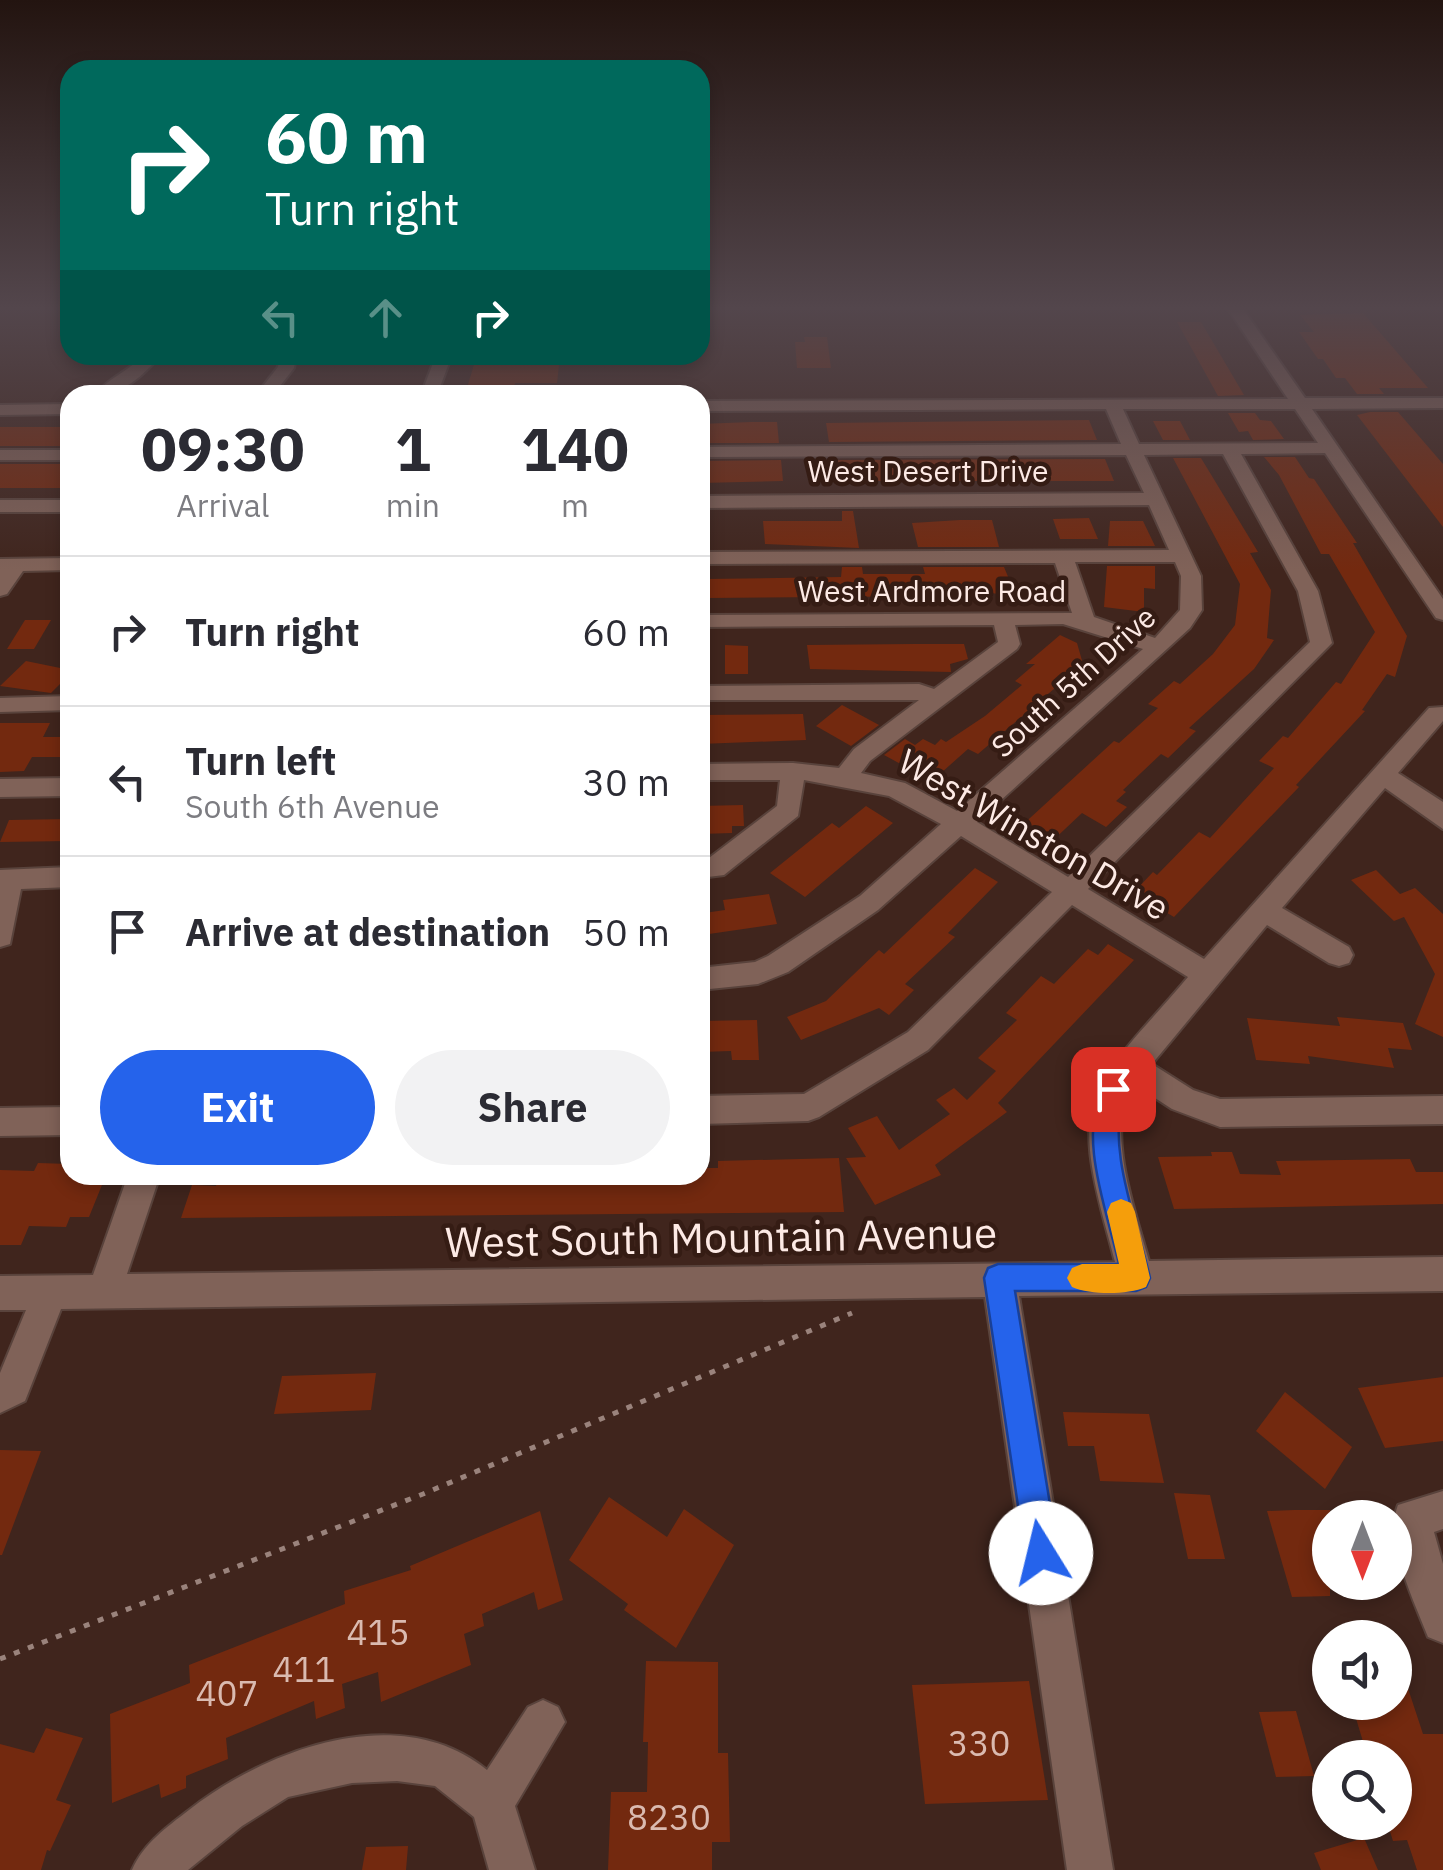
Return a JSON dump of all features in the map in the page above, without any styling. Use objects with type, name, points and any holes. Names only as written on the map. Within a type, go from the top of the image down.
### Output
[{"type":"street","points":[[1295,396],[1433,584],[1443,614]]},
{"type":"street","points":[[710,406],[1300,403],[1432,408]]},
{"type":"street","name":"South 5th Drive","points":[[710,979],[758,972],[778,964],[870,903],[1159,648],[1191,610],[1191,576],[1112,404]]},
{"type":"street","points":[[0,410],[60,409]]},
{"type":"street","points":[[710,1110],[808,1107],[918,1041],[1321,643],[1308,591],[1229,448]]},
{"type":"street","points":[[710,452],[1330,448]]},
{"type":"street","points":[[0,455],[60,455]]},
{"type":"street","name":"West Desert Drive","points":[[710,502],[1156,498]]},
{"type":"street","points":[[0,506],[60,506]]},
{"type":"street","points":[[1062,555],[1085,621]]},
{"type":"street","points":[[710,558],[1183,556]]},
{"type":"street","points":[[0,590],[8,565],[60,564]]},
{"type":"street","points":[[846,776],[862,754],[1009,644],[1002,618]]},
{"type":"street","name":"West Ardmore Road","points":[[710,621],[1085,621],[1159,648]]},
{"type":"street","points":[[710,693],[919,691],[934,699]]},
{"type":"street","points":[[0,705],[60,703]]},
{"type":"street","points":[[1136,1278],[1105,1144],[1108,1100],[1130,1066],[1207,975],[1437,713]]},
{"type":"street","points":[[710,868],[789,810],[792,771]]},
{"type":"street","name":"West Winston Drive","points":[[710,772],[792,771],[846,776],[896,789],[958,822],[1207,975]]},
{"type":"street","points":[[1382,775],[1437,810],[1443,820]]},
{"type":"street","points":[[0,788],[60,786]]},
{"type":"street","points":[[0,936],[5,879],[60,877]]},
{"type":"street","points":[[1264,910],[1339,955]]},
{"type":"street","points":[[1130,1066],[1183,1100],[1220,1113],[1443,1110]]},
{"type":"street","points":[[0,1122],[60,1121]]},
{"type":"street","points":[[104,1292],[141,1185]]},
{"type":"street","name":"West South Mountain Avenue","points":[[0,1293],[1443,1274]]},
{"type":"street","points":[[998,1278],[1090,1870]]},
{"type":"street","points":[[0,1396],[12,1388],[50,1293]]},
{"type":"street","points":[[1428,1515],[1418,1550],[1443,1622]]},
{"type":"street","points":[[492,1803],[542,1722]]},
{"type":"street","points":[[157,1868],[218,1818],[271,1782],[336,1764],[389,1758],[440,1764],[492,1803],[512,1870]]},
{"type":"path","points":[[0,1659],[422,1494],[817,1332],[866,1306]]},
{"type":"building","points":[[1398,412],[1443,464],[1443,527],[1357,415]]},
{"type":"building","points":[[1228,413],[1255,413],[1260,420],[1271,421],[1284,439],[1253,440],[1248,431],[1239,432]]},
{"type":"building","points":[[1089,420],[1097,440],[829,442],[826,423]]},
{"type":"building","points":[[1153,421],[1180,421],[1190,440],[1163,440]]},
{"type":"building","points":[[777,422],[779,443],[710,443],[710,424]]},
{"type":"building","points":[[0,427],[60,427],[60,446],[0,446]]},
{"type":"building","points":[[1264,457],[1295,457],[1309,478],[1314,479],[1357,543],[1353,543],[1407,636],[1395,677],[1387,674],[1362,710],[1365,711],[1296,785],[1299,787],[1174,917],[1133,893],[1153,872],[1157,875],[1199,832],[1210,838],[1274,768],[1259,761],[1283,736],[1288,738],[1336,682],[1341,684],[1375,632],[1329,554],[1321,554],[1279,475]]},
{"type":"building","points":[[1173,458],[1201,458],[1258,552],[1250,553],[1271,590],[1267,638],[1274,640],[1254,669],[1189,728],[1196,731],[1168,758],[1161,754],[1123,790],[1126,792],[1116,801],[1127,807],[1106,827],[1082,813],[1047,846],[1018,829],[1114,741],[1119,743],[1158,708],[1148,704],[1174,681],[1180,684],[1213,654],[1235,625],[1240,584]]},
{"type":"building","points":[[1105,459],[1114,481],[835,481],[831,460]]},
{"type":"building","points":[[781,460],[783,481],[710,483],[710,461]]},
{"type":"building","points":[[0,464],[60,464],[60,488],[0,488]]},
{"type":"building","points":[[842,511],[853,511],[859,548],[765,544],[763,521],[842,521]]},
{"type":"building","points":[[1089,518],[1098,539],[1060,539],[1053,519]]},
{"type":"building","points":[[992,520],[999,547],[918,547],[912,523]]},
{"type":"building","points":[[1110,521],[1143,521],[1155,546],[1108,546]]},
{"type":"building","points":[[1107,566],[1155,566],[1155,589],[1144,588],[1144,612],[1104,607]]},
{"type":"building","points":[[842,567],[862,567],[863,574],[925,574],[923,567],[1004,567],[1016,596],[965,590],[962,596],[710,598],[710,579],[841,577]]},
{"type":"building","points":[[25,620],[51,620],[34,649],[7,649]]},
{"type":"building","points":[[1060,635],[1077,643],[1083,664],[978,754],[968,749],[932,781],[884,755],[905,739],[915,745],[923,739],[935,745],[941,739],[946,742],[985,716],[1022,685],[1015,681],[1035,664],[1026,664]]},
{"type":"building","points":[[964,644],[968,659],[950,664],[951,672],[810,669],[807,645]]},
{"type":"building","points":[[725,645],[748,646],[748,674],[725,674]]},
{"type":"building","points":[[26,661],[60,668],[60,684],[51,693],[0,686]]},
{"type":"building","points":[[842,705],[879,725],[851,746],[816,726]]},
{"type":"building","points":[[803,714],[806,740],[710,744],[710,715]]},
{"type":"building","points":[[0,723],[50,723],[43,737],[60,737],[60,757],[32,757],[24,771],[0,772]]},
{"type":"building","points":[[743,805],[744,826],[732,826],[732,833],[710,834],[710,806]]},
{"type":"building","points":[[866,806],[893,823],[805,897],[770,873],[832,823],[839,828]]},
{"type":"building","points":[[60,819],[60,841],[0,842],[9,820]]},
{"type":"building","points":[[975,868],[998,882],[948,933],[955,937],[905,984],[914,990],[889,1015],[879,1008],[801,1040],[787,1017],[826,1001],[879,950],[884,954]]},
{"type":"building","points":[[1376,870],[1400,894],[1415,888],[1443,914],[1443,1037],[1415,1024],[1435,974],[1404,917],[1394,921],[1351,880]]},
{"type":"building","points":[[769,894],[777,924],[710,934],[710,912],[725,910],[723,900]]},
{"type":"building","points":[[1108,944],[1134,960],[998,1103],[1007,1112],[935,1165],[941,1175],[875,1205],[846,1158],[866,1157],[848,1128],[877,1116],[899,1150],[950,1114],[936,1100],[954,1088],[967,1100],[996,1071],[978,1058],[1017,1020],[1006,1013],[1041,976],[1054,984],[1088,949],[1098,955]]},
{"type":"building","points":[[1337,1017],[1403,1023],[1412,1050],[1388,1048],[1394,1068],[1308,1056],[1310,1064],[1256,1060],[1247,1018],[1340,1026]]},
{"type":"building","points":[[757,1020],[759,1060],[732,1060],[731,1051],[710,1052],[710,1021]]},
{"type":"building","points":[[1211,1152],[1232,1152],[1240,1174],[1281,1175],[1276,1161],[1410,1159],[1416,1172],[1443,1172],[1443,1204],[1174,1209],[1158,1157],[1212,1156]]},
{"type":"building","points":[[839,1158],[844,1212],[181,1218],[192,1185],[710,1185],[710,1168],[718,1168],[718,1161]]},
{"type":"building","points":[[38,1163],[60,1164],[60,1185],[102,1185],[89,1217],[70,1217],[66,1227],[29,1226],[21,1245],[0,1245],[0,1170],[34,1171]]},
{"type":"building","points":[[376,1373],[371,1410],[274,1414],[282,1376]]},
{"type":"building","points":[[1443,1377],[1443,1441],[1385,1448],[1358,1388]]},
{"type":"building","points":[[1285,1392],[1352,1447],[1325,1489],[1256,1431]]},
{"type":"building","points":[[1063,1412],[1149,1414],[1164,1483],[1100,1481],[1094,1446],[1068,1446]]},
{"type":"building","points":[[0,1450],[41,1451],[2,1555],[0,1555]]},
{"type":"building","points":[[1174,1493],[1210,1495],[1225,1559],[1188,1559]]},
{"type":"building","points":[[609,1497],[667,1537],[684,1509],[734,1545],[676,1648],[624,1610],[628,1604],[569,1560]]},
{"type":"building","points":[[1312,1510],[1312,1596],[1292,1597],[1267,1511]]},
{"type":"building","points":[[540,1511],[563,1600],[538,1610],[534,1592],[482,1614],[484,1626],[464,1634],[471,1665],[381,1702],[378,1672],[342,1684],[345,1708],[316,1719],[314,1701],[226,1738],[228,1759],[186,1776],[186,1788],[161,1798],[159,1784],[112,1803],[110,1714],[190,1683],[189,1665],[345,1604],[344,1591],[411,1570],[410,1566]]},
{"type":"building","points":[[646,1661],[718,1662],[718,1753],[728,1753],[730,1842],[712,1842],[712,1870],[608,1870],[611,1792],[647,1792],[648,1742],[643,1742]]},
{"type":"building","points":[[1029,1681],[1048,1800],[925,1804],[912,1685]]},
{"type":"building","points":[[1412,1701],[1423,1734],[1443,1734],[1443,1870],[1417,1870],[1407,1840],[1412,1840],[1412,1740],[1363,1740],[1356,1720],[1412,1720]]},
{"type":"building","points":[[1296,1711],[1312,1776],[1276,1777],[1259,1712]]},
{"type":"building","points":[[46,1728],[83,1738],[56,1800],[71,1805],[41,1870],[0,1870],[0,1744],[34,1753]]},
{"type":"building","points":[[1365,1840],[1378,1870],[1321,1870],[1314,1853]]},
{"type":"building","points":[[408,1846],[406,1870],[362,1870],[366,1847]]},
{"type":"slow traffic","points":[[1082,1278],[1136,1278],[1121,1212]]},
{"type":"route","points":[[1041,1553],[998,1278],[1136,1278],[1105,1144],[1106,1107],[1113,1089]]}]
